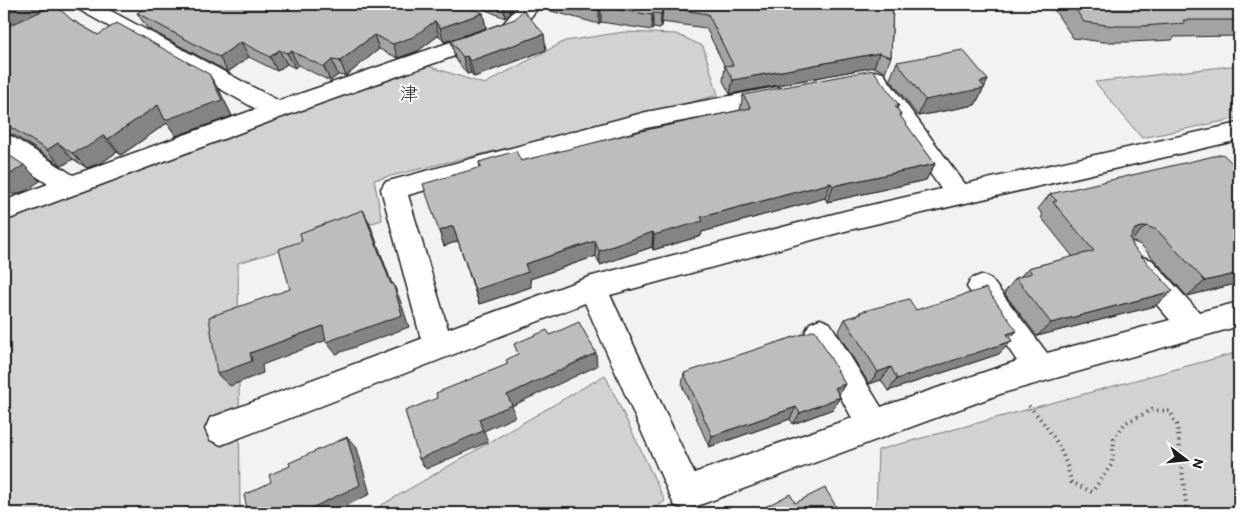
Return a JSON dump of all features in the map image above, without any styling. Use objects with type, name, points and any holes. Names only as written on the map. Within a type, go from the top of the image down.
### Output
[{"type":"street","points":[[4,211],[277,110],[510,29],[531,4]]},
{"type":"street","points":[[77,7],[277,110]]},
{"type":"street","points":[[485,18],[510,29]]},
{"type":"street","points":[[855,80],[874,76],[960,196]]},
{"type":"street","points":[[438,347],[394,189],[646,120],[798,91]]},
{"type":"street","points":[[221,429],[592,288],[849,220],[960,196],[1204,151],[1239,132]]},
{"type":"street","points":[[4,143],[70,186]]},
{"type":"street","points":[[1130,254],[1194,326]]},
{"type":"street","points":[[981,287],[1040,368]]},
{"type":"street","points":[[592,288],[686,493],[1003,379],[1239,314]]},
{"type":"street","points":[[820,332],[874,425]]},
{"type":"path","points":[[1003,379],[1049,428],[1067,457],[1071,482],[1092,492],[1112,464],[1114,439],[1125,423],[1152,410],[1170,411],[1177,425],[1187,513]]},
{"type":"shaded area","points":[[624,32],[676,34],[703,46],[718,95],[374,180],[382,220],[238,263],[240,513],[4,513],[4,220],[282,112],[428,66],[484,84],[565,41]]},
{"type":"shaded area","points":[[1239,65],[1239,118],[1142,138],[1095,82]]},
{"type":"shaded area","points":[[1239,352],[1239,513],[876,513],[878,450]]},
{"type":"shaded area","points":[[605,375],[665,501],[649,513],[368,513]]},
{"type":"building","points":[[4,4],[16,4],[4,9]]},
{"type":"building","points":[[153,4],[460,4],[483,13],[440,28],[435,21],[413,37],[393,44],[374,35],[340,61],[332,60],[324,67],[291,51],[287,53],[279,50],[270,57],[241,42],[219,57],[137,13]]},
{"type":"building","points":[[576,4],[893,4],[891,57],[879,53],[733,80],[725,66],[733,65],[708,14],[663,7],[661,14],[653,13],[652,15],[601,7],[599,10]]},
{"type":"building","points":[[1072,4],[1239,4],[1239,20],[1183,20],[1185,23],[1115,26],[1084,22]]},
{"type":"building","points":[[55,5],[72,20],[98,35],[117,23],[209,74],[222,100],[165,120],[158,105],[108,139],[103,136],[87,147],[72,153],[58,143],[47,150],[4,123],[4,28]]},
{"type":"building","points":[[523,10],[544,34],[470,61],[467,56],[463,57],[451,41],[515,19]]},
{"type":"building","points":[[963,50],[988,80],[980,82],[985,88],[925,100],[897,62]]},
{"type":"building","points":[[873,70],[899,105],[895,106],[901,114],[899,114],[935,164],[833,186],[831,183],[701,217],[703,221],[654,235],[653,232],[599,251],[595,241],[525,264],[528,272],[475,290],[453,226],[439,231],[423,184],[481,167],[479,162],[516,151],[521,161],[641,131],[751,108],[743,95]]},
{"type":"building","points":[[4,152],[24,165],[4,177]]},
{"type":"building","points":[[1223,154],[1239,170],[1239,273],[1205,281],[1157,230],[1146,226],[1135,229],[1130,238],[1134,248],[1173,291],[1051,323],[1016,278],[1032,273],[1028,268],[1094,251],[1053,202],[1057,201],[1050,194]]},
{"type":"building","points":[[363,210],[391,284],[393,283],[402,315],[326,342],[323,326],[250,353],[252,361],[217,374],[209,317],[290,289],[279,249],[302,241],[300,233]]},
{"type":"building","points":[[986,288],[1017,331],[1007,334],[1012,341],[897,379],[891,367],[878,372],[845,319],[861,314],[860,312],[909,299],[916,310]]},
{"type":"building","points":[[579,322],[596,353],[507,395],[512,405],[479,419],[483,431],[419,459],[405,411],[437,398],[436,393],[508,364],[506,360],[518,354],[514,344],[547,330],[550,335]]},
{"type":"building","points":[[815,330],[845,384],[835,388],[840,397],[800,413],[796,407],[712,436],[684,373]]},
{"type":"building","points":[[347,437],[360,485],[301,513],[248,513],[244,495],[271,482],[269,475],[290,466],[289,463]]},
{"type":"building","points":[[825,488],[840,513],[754,513],[790,494],[795,503]]},
{"type":"tunnel","points":[[4,509],[221,429]]},
{"type":"district","name":"津","points":[[409,93]]}]
